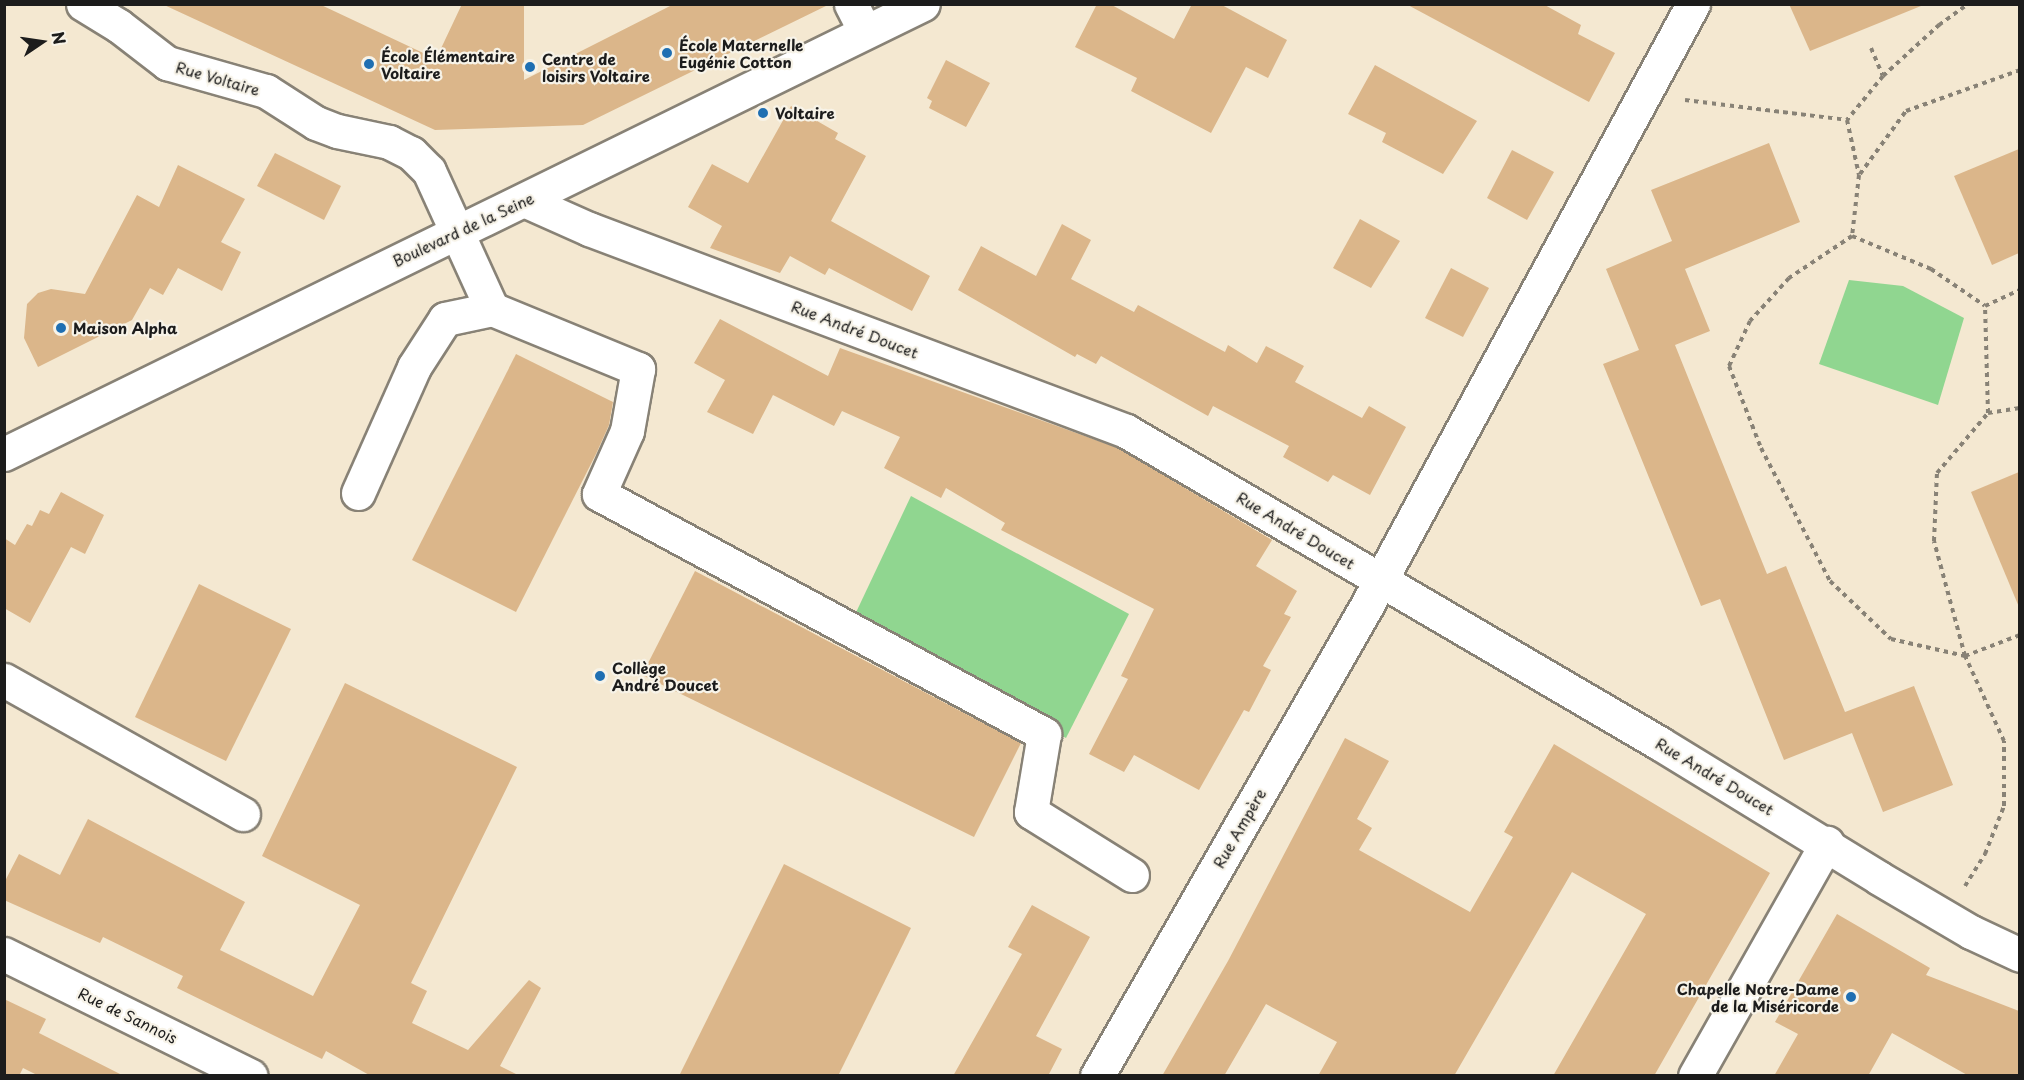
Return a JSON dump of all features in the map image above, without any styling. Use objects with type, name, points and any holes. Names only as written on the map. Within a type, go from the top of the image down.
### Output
[{"type":"street","name":"Rue Voltaire","points":[[82,4],[119,26],[167,63],[266,92],[316,123],[337,132],[389,142],[411,153],[429,171],[492,309]]},
{"type":"street","name":"Boulevard de la Seine","points":[[4,454],[458,231],[526,201],[858,18],[922,4]]},
{"type":"street","name":"Rue Ampère","points":[[1097,1076],[1380,579],[1693,4]]},
{"type":"street","name":"Rue André Doucet","points":[[526,201],[589,230],[1126,431],[1827,843],[1945,916],[2019,955]]},
{"type":"street","points":[[358,493],[414,367],[445,319],[492,309],[638,369],[627,431],[599,494],[1044,734],[1031,812],[1132,875]]},
{"type":"street","points":[[4,680],[243,814]]},
{"type":"street","points":[[1695,1076],[1827,843]]},
{"type":"street","name":"Rue de Sannois","points":[[4,954],[251,1076]]},
{"type":"path","points":[[1968,4],[1939,25],[1883,76],[1848,120],[1859,175],[1852,236],[1789,278],[1750,321],[1730,366],[1761,448],[1830,581],[1891,639],[1965,656],[2019,635]]},
{"type":"path","points":[[1871,48],[1883,76]]},
{"type":"path","points":[[1859,175],[1906,111],[2019,70]]},
{"type":"path","points":[[1653,79],[1691,104],[1848,120]]},
{"type":"path","points":[[1852,236],[1931,269],[1985,306]]},
{"type":"path","points":[[1985,306],[2019,290]]},
{"type":"path","points":[[1985,306],[1988,413]]},
{"type":"path","points":[[1945,916],[1985,854],[2004,806],[2004,741],[1965,656],[1934,541],[1937,472],[1988,413],[2019,408]]},
{"type":"green space","points":[[1849,280],[1903,286],[1964,318],[1938,405],[1819,364]]},
{"type":"green space","points":[[911,496],[1129,614],[1066,738],[851,623]]},
{"type":"building","points":[[162,4],[319,4],[436,59],[462,4],[524,4],[524,80],[674,4],[830,4],[583,125],[435,130]]},
{"type":"building","points":[[1097,4],[1110,4],[1174,39],[1192,4],[1220,4],[1287,40],[1268,78],[1246,67],[1211,133],[1131,91],[1137,78],[1075,47]]},
{"type":"building","points":[[1406,4],[1543,4],[1581,25],[1578,34],[1615,53],[1589,102]]},
{"type":"building","points":[[1789,4],[1921,4],[1921,6],[1810,51]]},
{"type":"building","points":[[946,60],[990,83],[966,127],[929,108],[932,101],[927,98]]},
{"type":"building","points":[[1375,65],[1477,121],[1443,174],[1382,142],[1386,133],[1348,114]]},
{"type":"building","points":[[791,106],[838,133],[835,139],[866,156],[831,221],[930,276],[912,311],[829,268],[825,275],[790,256],[780,273],[710,248],[722,226],[688,207],[712,164],[748,183]]},
{"type":"building","points":[[1769,143],[1800,222],[1685,269],[1710,331],[1675,345],[1767,574],[1786,566],[1845,712],[1914,686],[1953,785],[1883,812],[1852,733],[1784,760],[1720,599],[1701,606],[1603,364],[1639,350],[1606,269],[1672,241],[1651,190]]},
{"type":"building","points":[[2019,149],[2019,253],[1992,265],[1954,176]]},
{"type":"building","points":[[1512,150],[1554,172],[1527,220],[1487,198]]},
{"type":"building","points":[[275,153],[341,186],[324,220],[257,186]]},
{"type":"building","points":[[178,165],[245,199],[221,242],[241,252],[222,291],[178,268],[163,295],[150,288],[132,320],[38,367],[24,338],[27,304],[38,293],[51,289],[85,294],[137,195],[159,207]]},
{"type":"building","points":[[1360,219],[1400,241],[1371,288],[1333,268]]},
{"type":"building","points":[[1062,224],[1091,240],[1071,279],[1134,312],[1138,305],[1225,352],[1228,345],[1257,363],[1266,346],[1304,366],[1295,382],[1362,418],[1369,406],[1406,427],[1370,495],[1333,475],[1328,482],[1283,457],[1289,446],[1213,406],[1208,416],[1101,356],[1096,364],[1077,354],[1075,357],[958,290],[981,246],[1036,276]]},
{"type":"building","points":[[1451,268],[1489,288],[1463,337],[1425,318]]},
{"type":"building","points":[[720,319],[828,376],[840,348],[1118,448],[1272,540],[1256,566],[1297,591],[1284,614],[1291,617],[1263,666],[1271,670],[1249,712],[1244,710],[1199,790],[1134,755],[1124,772],[1089,754],[1128,679],[1121,676],[1154,609],[1001,530],[1005,523],[946,488],[941,498],[884,468],[900,437],[842,411],[834,426],[773,395],[753,434],[707,412],[725,380],[694,363]]},
{"type":"building","points":[[516,354],[613,402],[609,425],[596,454],[516,612],[412,560]]},
{"type":"building","points":[[2019,472],[2019,607],[1971,492]]},
{"type":"building","points":[[61,492],[104,515],[85,554],[71,547],[30,623],[4,608],[4,538],[15,545],[27,524],[32,526],[40,510],[49,514]]},
{"type":"building","points":[[695,571],[1021,743],[974,837],[642,675]]},
{"type":"building","points":[[199,584],[291,629],[226,761],[135,717]]},
{"type":"building","points":[[345,683],[517,767],[411,983],[427,991],[412,1023],[468,1050],[529,980],[541,988],[500,1066],[520,1076],[371,1076],[326,1051],[322,1059],[177,988],[183,976],[103,937],[100,943],[4,900],[4,883],[19,854],[60,875],[88,819],[245,902],[220,950],[313,996],[360,905],[262,856]]},
{"type":"building","points":[[1345,738],[1389,761],[1357,819],[1372,828],[1359,850],[1470,912],[1513,837],[1504,832],[1554,744],[1770,873],[1654,1076],[1553,1076],[1646,914],[1572,872],[1454,1076],[1318,1076],[1337,1042],[1266,1004],[1224,1076],[1162,1076],[1228,961]]},
{"type":"building","points":[[784,864],[911,928],[838,1076],[679,1076]]},
{"type":"building","points":[[1032,905],[1090,937],[1036,1036],[1062,1049],[1048,1076],[953,1076],[1022,954],[1008,947]]},
{"type":"building","points":[[1837,914],[1930,968],[1926,975],[2019,1011],[2019,1076],[1969,1076],[1892,1033],[1868,1076],[1774,1076],[1798,1034],[1775,1022]]},
{"type":"building","points":[[4,999],[46,1019],[39,1033],[124,1076],[39,1076],[23,1068],[19,1076],[4,1076]]},
{"type":"place","name":"École Maternelle Eugénie Cotton","points":[[667,53]]},
{"type":"place","name":"École Élémentaire Voltaire","points":[[369,64]]},
{"type":"place","name":"Centre de loisirs Voltaire","points":[[530,67]]},
{"type":"place","name":"Voltaire","points":[[763,113]]},
{"type":"place","name":"Maison Alpha","points":[[61,328]]},
{"type":"place","name":"Collège André Doucet","points":[[600,676]]},
{"type":"place","name":"Chapelle Notre-Dame de la Miséricorde","points":[[1851,997]]}]
